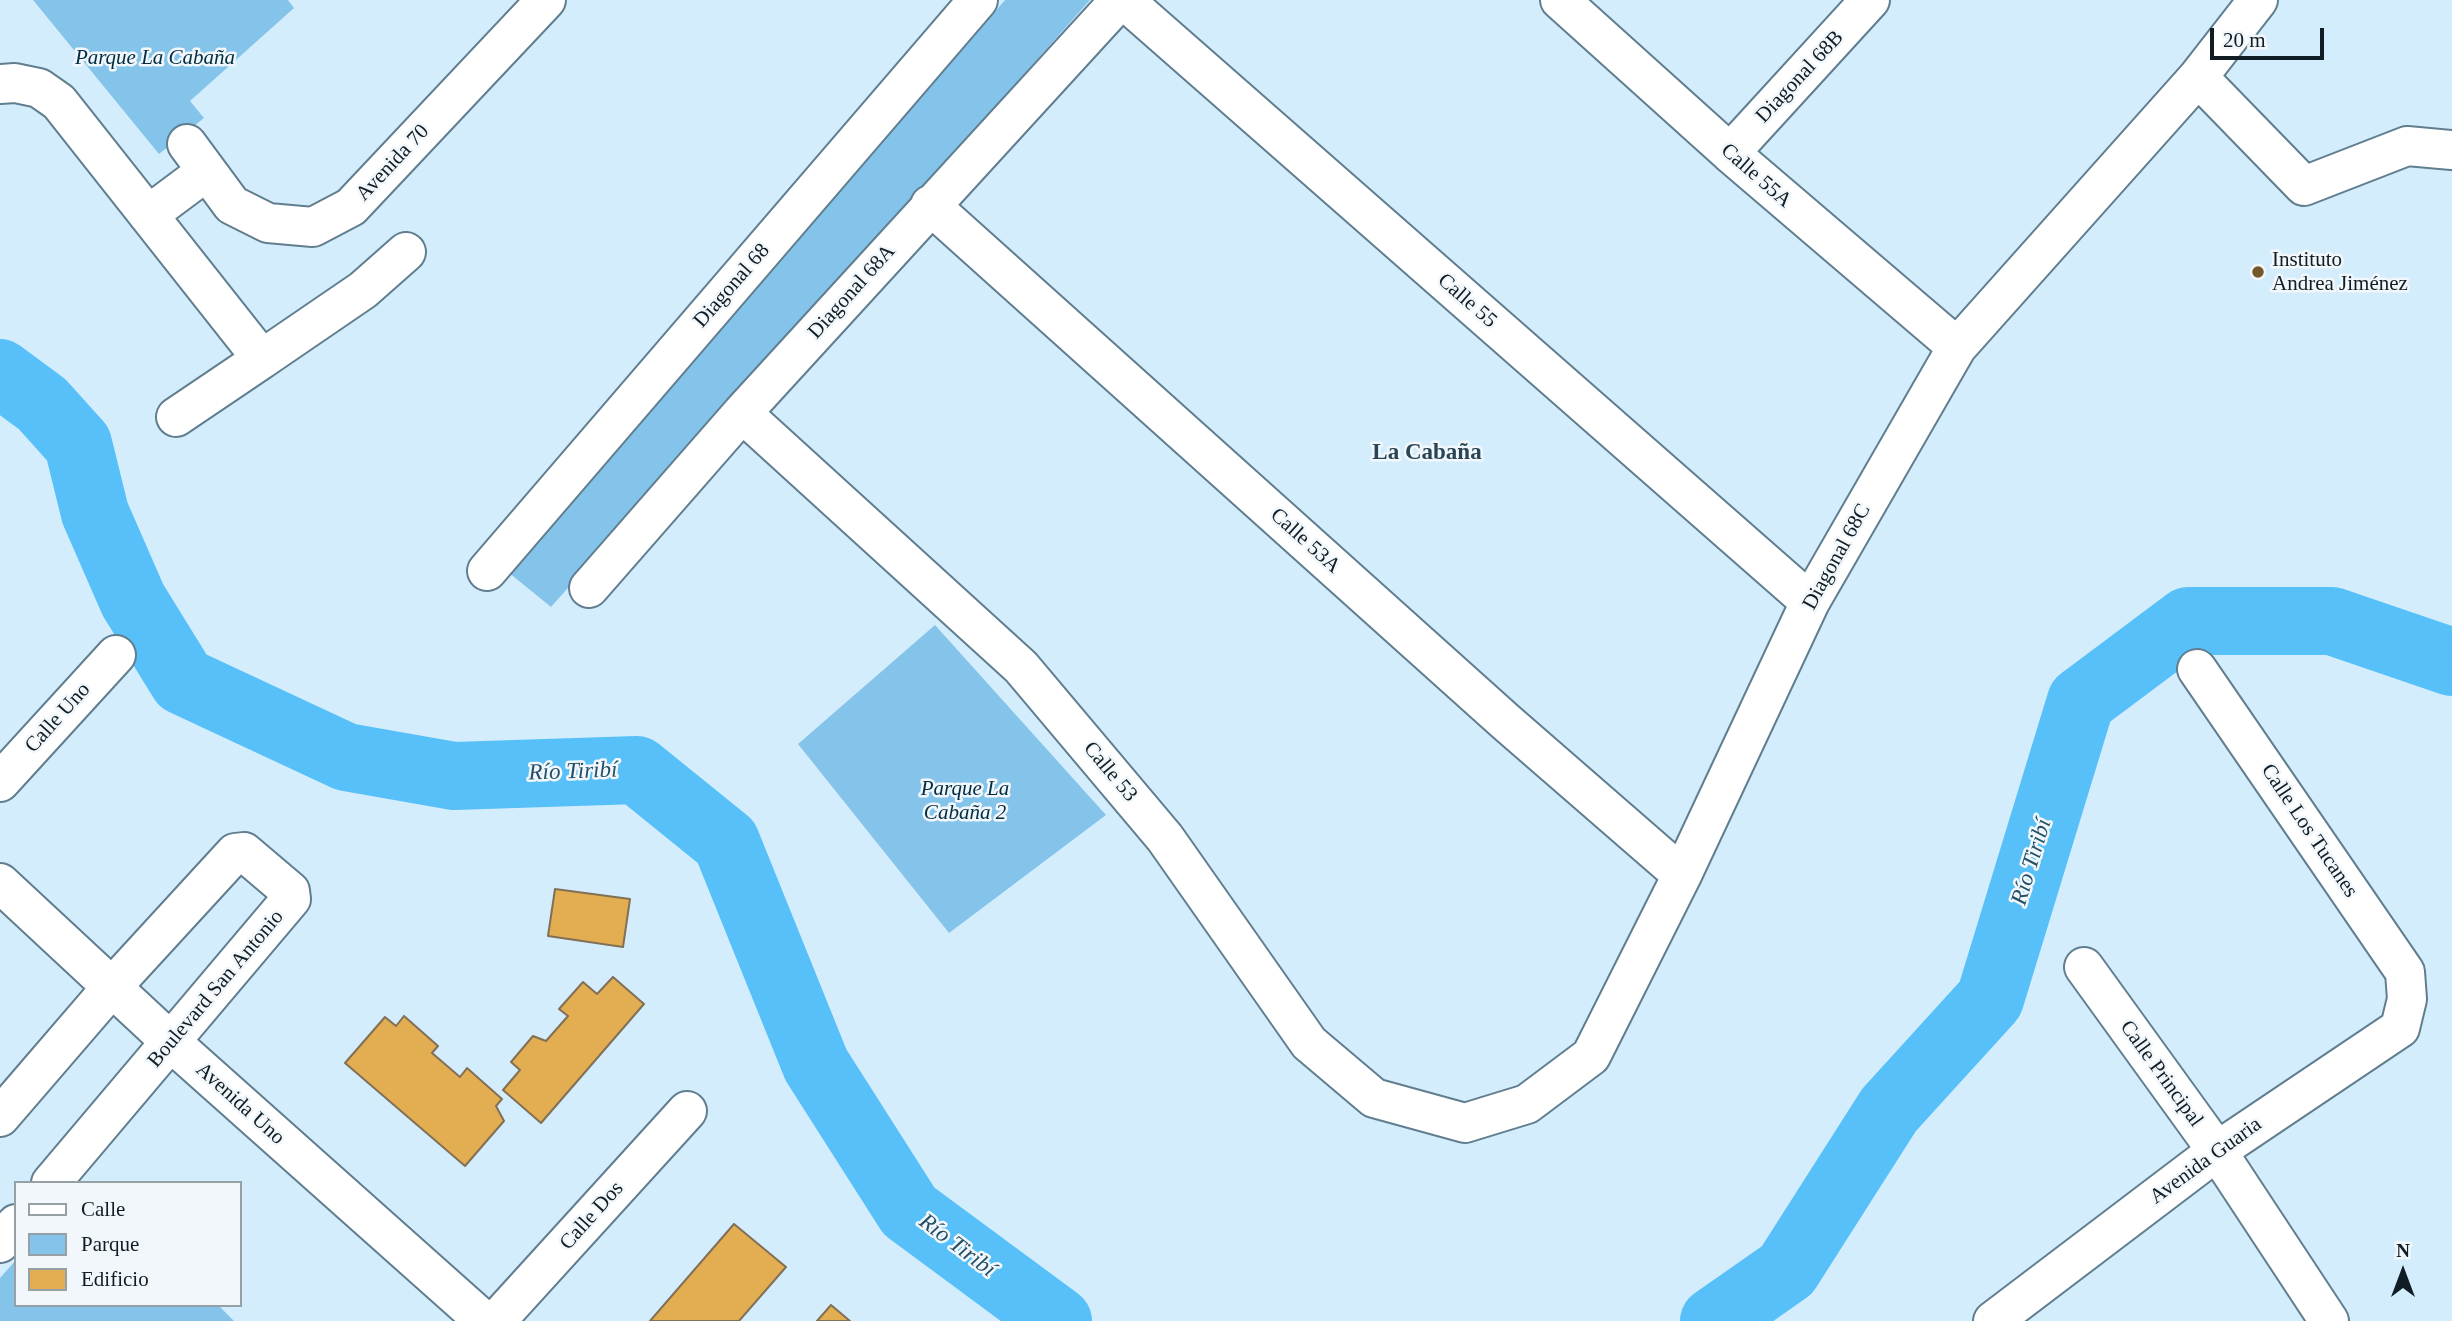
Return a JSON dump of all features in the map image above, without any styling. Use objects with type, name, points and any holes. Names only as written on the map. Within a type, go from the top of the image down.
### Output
[{"type":"street","name":"Avenida 70","points":[[148,215],[197,157],[232,205],[268,223],[313,227],[351,207],[546,0]]},
{"type":"street","name":"Diagonal 68","points":[[487,571],[978,0]]},
{"type":"street","name":"Diagonal 68A","points":[[589,588],[930,205],[1122,0]]},
{"type":"street","name":"Calle 55","points":[[1122,0],[1810,602]]},
{"type":"street","name":"Calle 55A","points":[[1560,0],[1730,153],[1956,347]]},
{"type":"street","name":"Diagonal 68B","points":[[1730,153],[1870,0]]},
{"type":"street","name":"Diagonal 68C","points":[[1465,1123],[1527,1104],[1591,1056],[1682,875],[1810,602],[1956,347],[2198,77],[2258,0]]},
{"type":"street","points":[[2198,77],[2304,186],[2407,146],[2452,150]]},
{"type":"street","points":[[0,84],[15,83],[39,88],[59,102],[262,359]]},
{"type":"street","name":"Calle 53A","points":[[930,205],[1506,722],[1682,875]]},
{"type":"street","points":[[176,417],[363,290],[406,252]]},
{"type":"street","name":"Calle 53","points":[[742,413],[1021,667],[1166,838],[1309,1043],[1374,1098],[1465,1123]]},
{"type":"street","name":"Calle Uno","points":[[0,782],[116,655]]},
{"type":"street","name":"Calle Los Tucanes","points":[[2197,669],[2405,972],[2407,999]]},
{"type":"street","name":"Boulevard San Antonio","points":[[0,1117],[112,987],[235,853],[244,852],[290,891],[291,899],[53,1181]]},
{"type":"street","name":"Avenida Uno","points":[[0,883],[172,1043],[484,1321]]},
{"type":"street","name":"Calle Principal","points":[[2084,967],[2217,1151],[2329,1321]]},
{"type":"street","name":"Avenida Guaria","points":[[1993,1321],[2217,1151],[2400,1028],[2407,999]]},
{"type":"street","name":"Calle Dos","points":[[496,1321],[687,1111]]},
{"type":"street","points":[[0,1243],[14,1226]]},
{"type":"green space","name":"Parque La Cabaña","points":[[33,0],[288,0],[294,8],[190,101],[204,118],[159,154]]},
{"type":"green space","points":[[1005,0],[1090,0],[551,607],[508,572]]},
{"type":"green space","name":"Parque La Cabaña 2","points":[[935,625],[1106,815],[949,933],[798,744]]},
{"type":"green space","points":[[14,1262],[14,1307],[220,1307],[234,1321],[0,1321],[0,1278]]},
{"type":"building","points":[[555,889],[630,899],[623,947],[548,936]]},
{"type":"building","points":[[613,977],[644,1004],[541,1123],[503,1090],[520,1070],[511,1062],[533,1036],[546,1041],[568,1016],[559,1009],[583,982],[597,994]]},
{"type":"building","points":[[404,1016],[438,1046],[432,1053],[460,1077],[467,1068],[502,1099],[496,1106],[504,1121],[465,1166],[345,1063],[385,1017],[396,1026]]},
{"type":"building","points":[[734,1224],[786,1267],[739,1321],[650,1321]]},
{"type":"building","points":[[831,1305],[850,1321],[817,1321]]},
{"type":"waterway","name":"Río Tiribí","points":[[0,373],[42,404],[78,444],[95,513],[133,600],[183,681],[346,757],[454,776],[637,770],[726,842],[816,1065],[909,1211],[1058,1321]]},
{"type":"waterway","name":"Río Tiribí","points":[[1714,1321],[1787,1270],[1889,1110],[1990,999],[2081,701],[2188,621],[2332,621],[2452,662]]},
{"type":"place","name":"Instituto Andrea Jiménez","points":[[2258,272]]},
{"type":"district","name":"La Cabaña","points":[[1427,453]]}]
